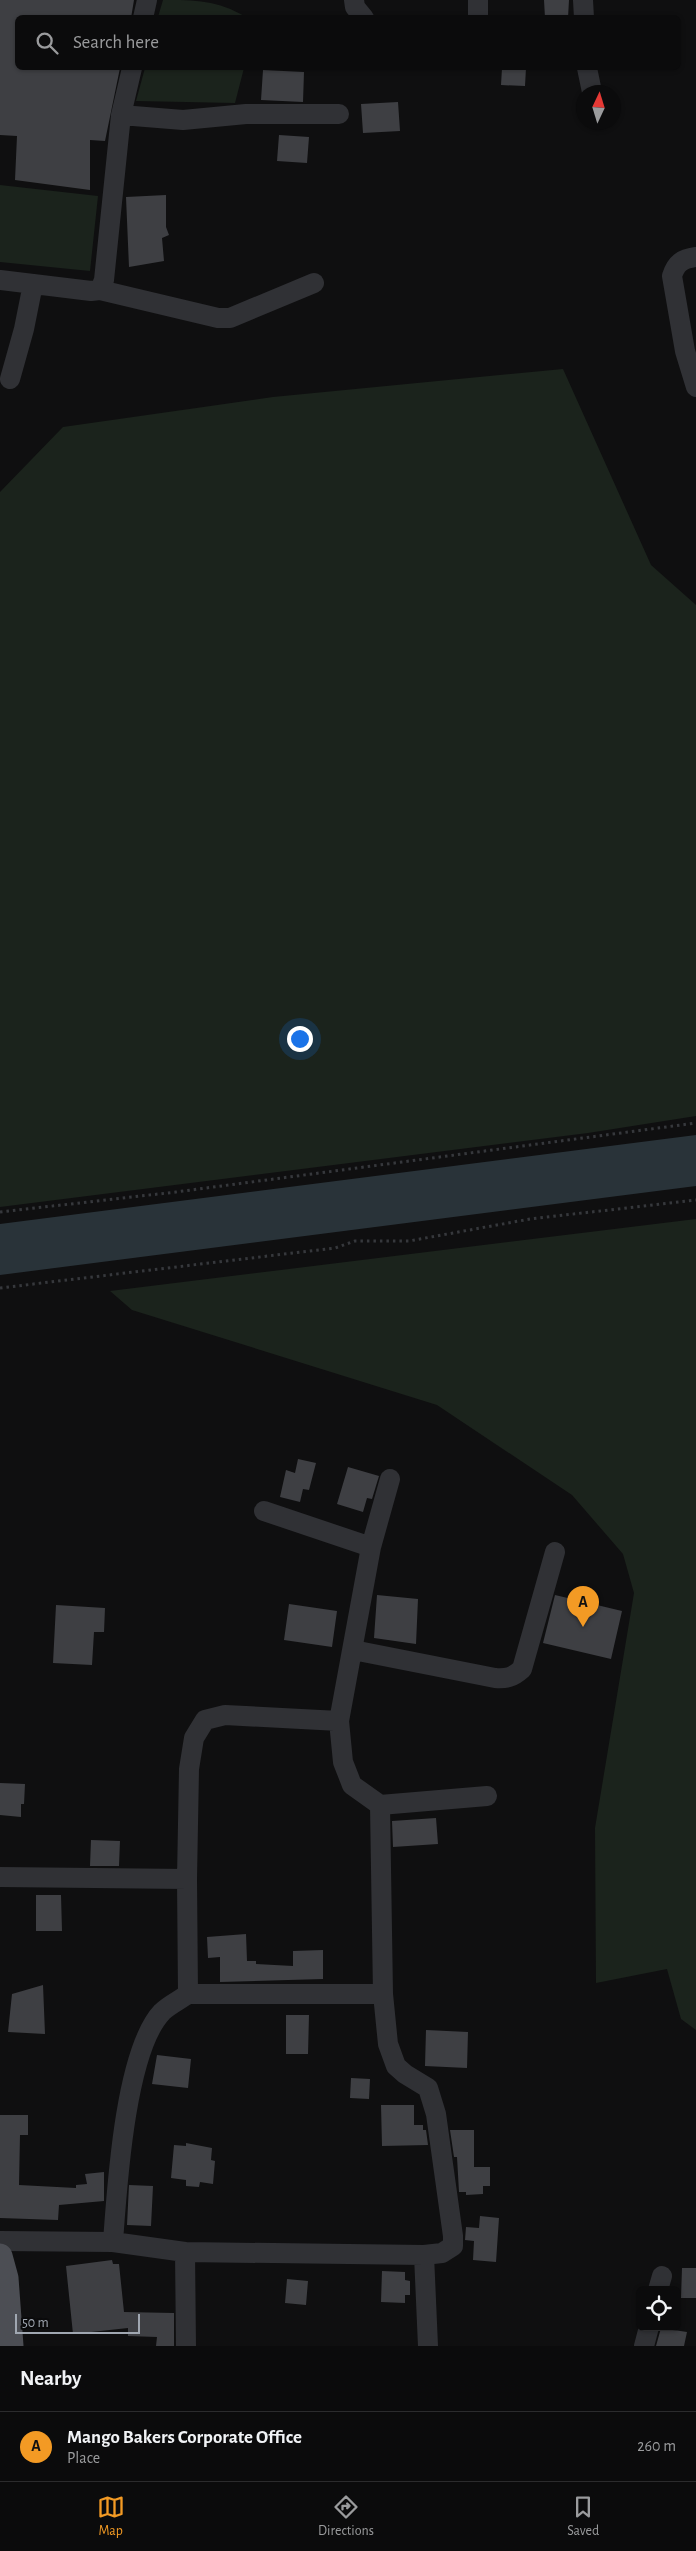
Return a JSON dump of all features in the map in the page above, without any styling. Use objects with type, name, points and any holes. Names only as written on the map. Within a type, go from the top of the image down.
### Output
[{"type":"main road","points":[[0,2256],[6,2278],[11,2346]]},
{"type":"street","points":[[144,15],[147,0]]},
{"type":"street","points":[[354,0],[354,7],[361,15]]},
{"type":"street","points":[[478,0],[478,15]]},
{"type":"street","points":[[583,0],[584,15]]},
{"type":"street","points":[[100,290],[104,280],[122,115],[132,70]]},
{"type":"street","points":[[587,70],[591,85]]},
{"type":"street","points":[[122,115],[182,120],[246,114],[339,114]]},
{"type":"street","points":[[696,258],[685,258],[675,266],[672,276],[685,350],[696,387]]},
{"type":"street","points":[[0,280],[100,290],[218,318],[230,318],[314,283]]},
{"type":"street","points":[[10,379],[24,330],[33,284]]},
{"type":"street","points":[[390,1479],[371,1546],[339,1721],[343,1762],[352,1785],[380,1805],[487,1796]]},
{"type":"street","points":[[264,1511],[371,1546]]},
{"type":"street","points":[[352,1650],[495,1678],[506,1679],[515,1676],[522,1669],[555,1552]]},
{"type":"street","points":[[188,1994],[187,1879],[189,1769],[194,1738],[205,1720],[225,1715],[339,1721]]},
{"type":"street","points":[[0,2241],[113,2242],[185,2252],[424,2255],[442,2253],[453,2246],[454,2236],[436,2114],[428,2088],[404,2074],[391,2055],[383,1994],[380,1805]]},
{"type":"street","points":[[0,1877],[187,1879]]},
{"type":"street","points":[[113,2242],[118,2177],[132,2084],[150,2031],[162,2012],[188,1994],[383,1994]]},
{"type":"street","points":[[185,2252],[186,2346]]},
{"type":"street","points":[[424,2255],[428,2346]]},
{"type":"street","points":[[644,2346],[648,2331]]},
{"type":"path","points":[[0,1212],[186,1190],[696,1123]]},
{"type":"path","points":[[0,1288],[335,1248],[355,1241],[409,1241],[530,1219],[696,1200]]},
{"type":"shaded area","points":[[163,0],[186,0],[216,4],[242,15],[159,15]]},
{"type":"shaded area","points":[[144,70],[243,70],[235,103],[136,101]]},
{"type":"shaded area","points":[[0,185],[98,196],[90,271],[0,262]]},
{"type":"shaded area","points":[[563,369],[651,565],[696,605],[696,1116],[588,1133],[0,1207],[0,492],[63,427],[273,397]]},
{"type":"shaded area","points":[[696,1135],[696,1186],[0,1275],[0,1224]]},
{"type":"shaded area","points":[[696,1219],[696,2030],[681,2019],[667,1969],[596,1983],[595,1828],[634,1593],[623,1554],[572,1495],[437,1405],[132,1310],[110,1291]]},
{"type":"building","points":[[0,0],[134,0],[132,15],[15,15],[15,70],[120,70],[105,141],[90,140],[90,190],[15,180],[17,136],[0,135]]},
{"type":"building","points":[[544,0],[569,0],[568,15],[545,15]]},
{"type":"building","points":[[263,70],[304,72],[303,102],[261,100]]},
{"type":"building","points":[[502,70],[526,70],[525,86],[501,85]]},
{"type":"building","points":[[398,102],[400,131],[363,133],[361,104]]},
{"type":"building","points":[[279,135],[309,137],[307,163],[277,161]]},
{"type":"building","points":[[166,195],[166,227],[169,235],[162,238],[164,261],[129,267],[126,197]]},
{"type":"building","points":[[298,1459],[316,1463],[309,1490],[303,1489],[300,1502],[280,1497],[286,1470],[295,1473]]},
{"type":"building","points":[[348,1467],[379,1476],[372,1499],[367,1498],[363,1512],[337,1504]]},
{"type":"building","points":[[377,1595],[418,1599],[416,1644],[374,1638]]},
{"type":"building","points":[[555,1595],[622,1611],[611,1659],[543,1643]]},
{"type":"building","points":[[289,1604],[337,1611],[332,1647],[284,1640]]},
{"type":"building","points":[[56,1605],[105,1608],[104,1632],[94,1632],[92,1665],[53,1663]]},
{"type":"building","points":[[0,1783],[25,1784],[24,1804],[21,1804],[21,1817],[0,1815]]},
{"type":"building","points":[[436,1818],[438,1844],[393,1847],[392,1821]]},
{"type":"building","points":[[91,1840],[120,1841],[119,1866],[90,1866]]},
{"type":"building","points":[[36,1895],[61,1895],[62,1931],[36,1931]]},
{"type":"building","points":[[246,1934],[247,1961],[256,1961],[256,1964],[293,1966],[293,1951],[323,1950],[323,1979],[220,1982],[220,1957],[208,1958],[207,1937]]},
{"type":"building","points":[[43,1985],[45,2034],[8,2032],[12,1994]]},
{"type":"building","points":[[286,2015],[309,2015],[308,2054],[286,2054]]},
{"type":"building","points":[[426,2030],[468,2032],[467,2068],[425,2066]]},
{"type":"building","points":[[157,2055],[191,2059],[188,2088],[152,2084]]},
{"type":"building","points":[[351,2078],[370,2079],[369,2099],[350,2098]]},
{"type":"building","points":[[381,2105],[414,2105],[414,2125],[423,2125],[423,2130],[426,2130],[428,2145],[382,2146]]},
{"type":"building","points":[[0,2115],[28,2115],[28,2135],[20,2135],[19,2185],[76,2188],[76,2185],[87,2184],[85,2174],[104,2172],[104,2201],[59,2205],[58,2220],[0,2218]]},
{"type":"building","points":[[450,2130],[474,2130],[474,2167],[490,2167],[490,2186],[483,2186],[483,2194],[466,2195],[466,2192],[459,2192],[457,2157],[454,2157]]},
{"type":"building","points":[[186,2143],[212,2148],[211,2160],[215,2161],[213,2184],[200,2182],[199,2187],[186,2186],[186,2180],[171,2178],[174,2145],[186,2146]]},
{"type":"building","points":[[129,2185],[153,2186],[151,2226],[127,2225]]},
{"type":"building","points":[[480,2216],[499,2218],[496,2262],[473,2260],[474,2241],[465,2240],[466,2227],[479,2228]]},
{"type":"building","points":[[112,2260],[113,2264],[119,2264],[124,2312],[174,2313],[174,2346],[156,2346],[157,2337],[128,2336],[128,2328],[73,2334],[66,2266]]},
{"type":"building","points":[[682,2268],[696,2268],[696,2298],[681,2298]]},
{"type":"building","points":[[382,2271],[405,2272],[405,2280],[410,2281],[410,2295],[405,2295],[405,2303],[381,2302]]},
{"type":"building","points":[[287,2279],[308,2281],[306,2305],[285,2303]]},
{"type":"building","points":[[660,2331],[687,2332],[684,2346],[656,2346]]},
{"type":"place","name":"Mango Bakers Corporate Office","points":[[583,1627]]}]
